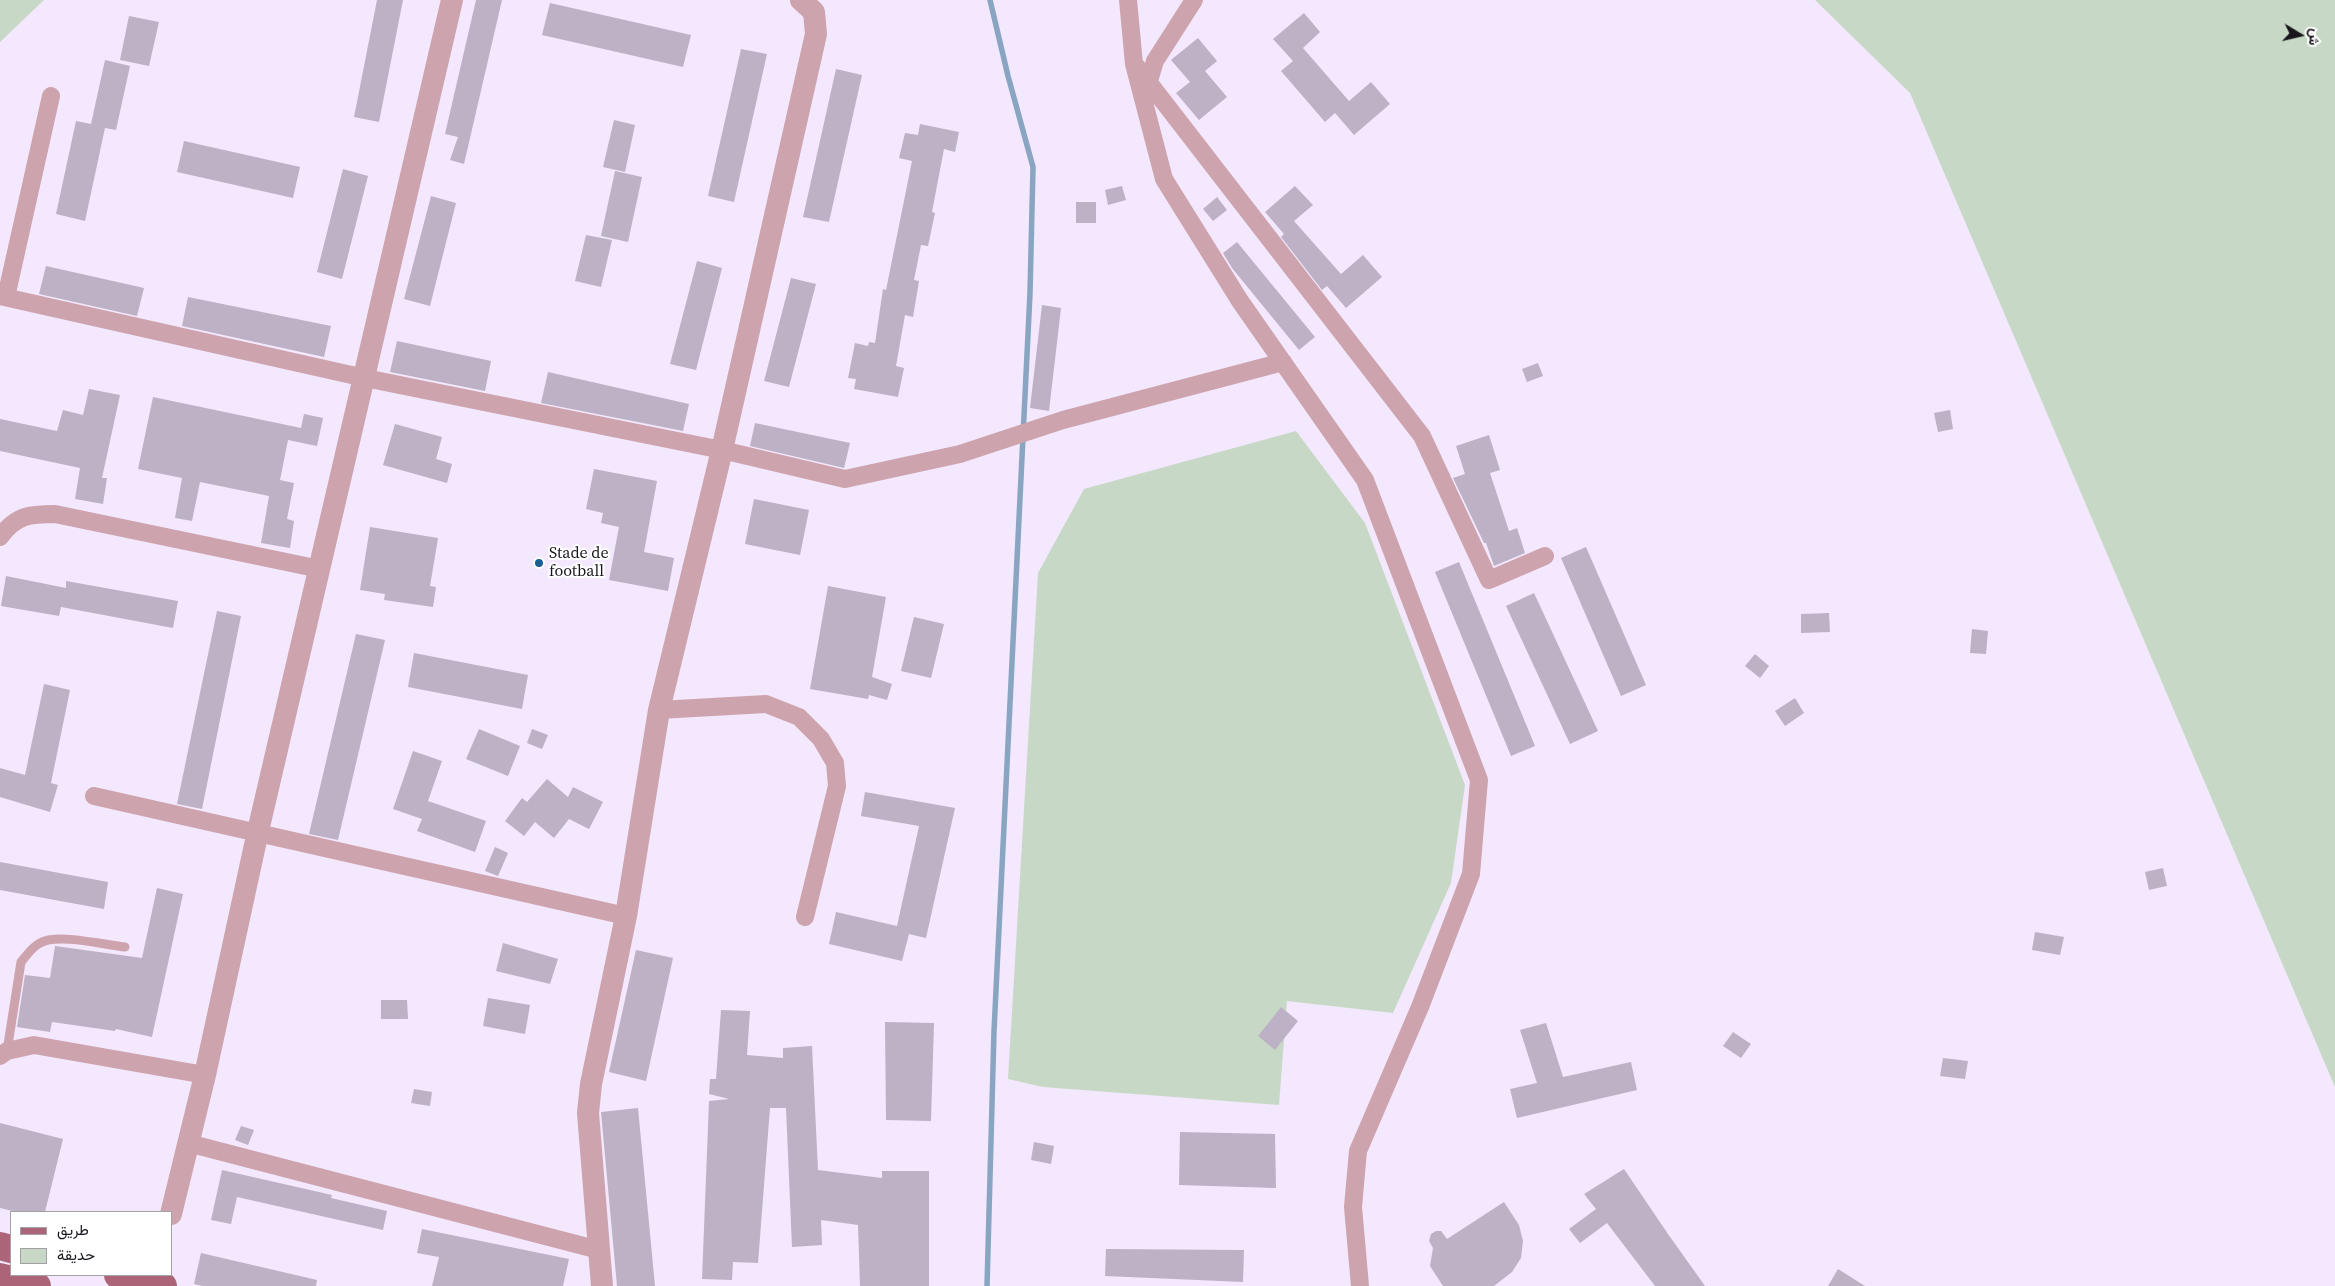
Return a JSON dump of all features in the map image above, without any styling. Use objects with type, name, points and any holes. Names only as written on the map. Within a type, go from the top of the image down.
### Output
[{"type":"main road","points":[[124,1276],[158,1282]]},
{"type":"main road","points":[[0,1277],[36,1286]]},
{"type":"street","points":[[172,1211],[205,1075],[258,831],[452,0]]},
{"type":"street","points":[[602,1286],[588,1113],[597,1048],[626,916],[660,710],[722,450],[816,34],[814,12],[801,0]]},
{"type":"street","points":[[1128,0],[1134,64],[1164,179],[1240,300],[1365,480],[1479,780],[1471,874],[1420,1008],[1358,1151],[1353,1208],[1360,1286]]},
{"type":"street","points":[[1150,81],[1155,61],[1190,2]]},
{"type":"street","points":[[1134,64],[1150,81],[1422,436],[1489,580],[1545,556]]},
{"type":"street","points":[[51,96],[3,296],[365,378],[722,450],[845,479],[960,454],[1063,420],[1282,362]]},
{"type":"street","points":[[0,537],[9,524],[30,514],[55,514],[320,569]]},
{"type":"street","points":[[660,710],[766,704],[799,717],[821,740],[835,763],[837,786],[806,917]]},
{"type":"street","points":[[94,796],[258,831],[626,916]]},
{"type":"street","points":[[4,1047],[34,1045],[205,1075]]},
{"type":"street","points":[[188,1143],[599,1250]]},
{"type":"lane","points":[[4,1047],[21,962],[30,951],[42,942],[59,939],[125,947]]},
{"type":"green space","points":[[0,0],[44,0],[0,42]]},
{"type":"green space","points":[[1815,0],[2335,0],[2335,1087],[1910,93]]},
{"type":"green space","points":[[1296,431],[1365,523],[1465,785],[1451,883],[1393,1013],[1287,1001],[1279,1105],[1043,1087],[1008,1079],[1038,573],[1084,489]]},
{"type":"building","points":[[377,0],[403,0],[379,122],[354,117]]},
{"type":"building","points":[[476,0],[502,0],[464,164],[450,160],[458,137],[445,134]]},
{"type":"building","points":[[550,3],[691,35],[683,67],[542,35]]},
{"type":"building","points":[[1304,13],[1320,32],[1303,48],[1349,101],[1371,82],[1390,104],[1354,135],[1335,113],[1325,122],[1281,71],[1293,61],[1273,39]]},
{"type":"building","points":[[129,16],[159,22],[149,66],[120,60]]},
{"type":"building","points":[[1198,38],[1217,61],[1205,71],[1227,97],[1199,120],[1176,93],[1190,82],[1171,60]]},
{"type":"building","points":[[741,49],[767,54],[734,202],[708,196]]},
{"type":"building","points":[[105,60],[130,66],[116,130],[105,128],[85,221],[56,214],[76,121],[91,124]]},
{"type":"building","points":[[836,69],[862,75],[829,222],[803,217]]},
{"type":"building","points":[[614,120],[635,125],[625,172],[603,167]]},
{"type":"building","points":[[920,124],[959,132],[955,152],[944,149],[932,212],[935,213],[928,246],[921,245],[914,280],[919,281],[913,317],[905,315],[896,366],[904,368],[898,397],[854,389],[856,379],[848,378],[855,343],[868,346],[869,342],[875,343],[883,289],[886,290],[912,161],[899,158],[905,133],[918,135]]},
{"type":"building","points":[[184,141],[300,167],[293,198],[177,172]]},
{"type":"building","points":[[343,169],[368,176],[342,279],[317,272]]},
{"type":"building","points":[[615,171],[642,177],[628,242],[601,236]]},
{"type":"building","points":[[1122,186],[1126,200],[1108,205],[1105,190]]},
{"type":"building","points":[[1295,186],[1313,205],[1294,221],[1341,274],[1363,255],[1382,277],[1346,308],[1327,286],[1322,290],[1281,237],[1284,234],[1265,212]]},
{"type":"building","points":[[431,196],[456,203],[430,306],[404,299]]},
{"type":"building","points":[[1217,197],[1227,210],[1213,221],[1203,209]]},
{"type":"building","points":[[1076,202],[1096,202],[1096,223],[1076,223]]},
{"type":"building","points":[[586,235],[612,240],[601,287],[575,281]]},
{"type":"building","points":[[1237,242],[1315,337],[1299,350],[1232,268],[1223,253]]},
{"type":"building","points":[[697,261],[722,268],[696,370],[670,364]]},
{"type":"building","points":[[46,266],[144,288],[137,316],[39,294]]},
{"type":"building","points":[[791,278],[816,284],[789,387],[764,381]]},
{"type":"building","points":[[188,297],[331,326],[324,357],[182,326]]},
{"type":"building","points":[[1042,305],[1061,308],[1049,411],[1030,408]]},
{"type":"building","points":[[397,341],[491,361],[485,391],[390,372]]},
{"type":"building","points":[[1538,363],[1543,376],[1527,382],[1522,369]]},
{"type":"building","points":[[548,372],[689,404],[683,431],[541,403]]},
{"type":"building","points":[[89,389],[120,395],[102,478],[107,478],[103,504],[75,499],[80,468],[0,451],[0,419],[57,431],[63,410],[83,415]]},
{"type":"building","points":[[153,397],[301,428],[304,414],[323,418],[317,446],[288,440],[280,480],[294,483],[287,519],[294,521],[290,548],[261,543],[269,496],[200,482],[192,521],[175,518],[182,478],[138,469]]},
{"type":"building","points":[[1950,410],[1953,429],[1938,432],[1934,413]]},
{"type":"building","points":[[755,423],[850,443],[844,468],[750,446]]},
{"type":"building","points":[[395,424],[442,437],[436,459],[452,464],[447,483],[383,465]]},
{"type":"building","points":[[1489,435],[1500,470],[1490,473],[1509,531],[1517,528],[1525,553],[1494,566],[1486,543],[1484,543],[1453,478],[1465,474],[1456,446]]},
{"type":"building","points":[[594,469],[657,481],[644,552],[674,558],[668,591],[609,580],[619,527],[601,523],[603,513],[586,509]]},
{"type":"building","points":[[754,499],[809,510],[800,555],[745,544]]},
{"type":"building","points":[[370,527],[438,538],[430,586],[436,587],[433,607],[384,600],[385,594],[360,590]]},
{"type":"building","points":[[1586,547],[1646,685],[1621,696],[1561,558]]},
{"type":"building","points":[[1459,562],[1535,746],[1511,756],[1435,572]]},
{"type":"building","points":[[6,576],[66,588],[66,581],[178,601],[173,628],[61,607],[59,616],[1,606]]},
{"type":"building","points":[[828,586],[886,597],[872,677],[892,684],[887,700],[869,695],[868,699],[810,689]]},
{"type":"building","points":[[1534,593],[1598,731],[1570,744],[1506,606]]},
{"type":"building","points":[[217,611],[241,616],[202,809],[177,804]]},
{"type":"building","points":[[1829,613],[1830,632],[1801,633],[1801,614]]},
{"type":"building","points":[[914,617],[944,624],[931,678],[901,671]]},
{"type":"building","points":[[1972,629],[1988,631],[1986,654],[1970,653]]},
{"type":"building","points":[[356,634],[385,640],[338,840],[309,834]]},
{"type":"building","points":[[414,653],[528,675],[522,709],[408,687]]},
{"type":"building","points":[[1755,654],[1769,666],[1760,678],[1745,666]]},
{"type":"building","points":[[44,684],[70,690],[51,783],[58,785],[50,812],[0,797],[0,768],[25,775]]},
{"type":"building","points":[[1795,698],[1804,713],[1785,726],[1775,711]]},
{"type":"building","points":[[479,729],[520,746],[508,776],[466,759]]},
{"type":"building","points":[[532,729],[548,735],[542,749],[527,743]]},
{"type":"building","points":[[413,751],[442,761],[428,801],[486,821],[475,852],[417,831],[422,819],[393,809]]},
{"type":"building","points":[[547,779],[568,797],[573,787],[603,802],[589,829],[569,819],[554,838],[535,822],[524,836],[505,821],[522,798],[527,802]]},
{"type":"building","points":[[865,792],[955,808],[926,938],[909,934],[902,961],[829,944],[836,912],[897,926],[919,826],[861,816]]},
{"type":"building","points":[[495,847],[508,853],[498,876],[485,871]]},
{"type":"building","points":[[0,862],[108,882],[104,909],[0,890]]},
{"type":"building","points":[[2163,868],[2167,886],[2149,890],[2145,872]]},
{"type":"building","points":[[157,888],[183,894],[152,1037],[116,1029],[115,1031],[52,1022],[50,1032],[17,1027],[25,975],[50,978],[55,946],[142,958]]},
{"type":"building","points":[[2035,932],[2064,937],[2060,955],[2032,950]]},
{"type":"building","points":[[503,943],[558,959],[550,984],[496,971]]},
{"type":"building","points":[[636,950],[673,958],[646,1081],[609,1072]]},
{"type":"building","points":[[488,998],[530,1005],[525,1034],[483,1026]]},
{"type":"building","points":[[381,1000],[407,1000],[408,1019],[381,1019]]},
{"type":"building","points":[[1281,1007],[1298,1021],[1275,1050],[1258,1036]]},
{"type":"building","points":[[721,1010],[750,1011],[747,1055],[783,1058],[783,1048],[812,1046],[818,1170],[882,1178],[882,1171],[929,1171],[929,1286],[860,1286],[858,1225],[821,1220],[822,1245],[792,1247],[786,1108],[770,1108],[758,1263],[733,1262],[732,1280],[702,1279],[709,1101],[729,1099],[709,1094],[710,1079],[716,1079]]},
{"type":"building","points":[[885,1022],[934,1023],[931,1121],[886,1120]]},
{"type":"building","points":[[1546,1023],[1563,1077],[1631,1062],[1637,1090],[1517,1118],[1510,1089],[1537,1083],[1520,1030]]},
{"type":"building","points":[[1733,1032],[1751,1044],[1741,1058],[1723,1046]]},
{"type":"building","points":[[1943,1058],[1968,1061],[1965,1079],[1940,1076]]},
{"type":"building","points":[[414,1089],[432,1092],[430,1106],[411,1103]]},
{"type":"building","points":[[638,1108],[655,1286],[617,1286],[601,1112]]},
{"type":"building","points":[[0,1123],[63,1139],[45,1211],[13,1211],[0,1208]]},
{"type":"building","points":[[241,1126],[254,1130],[248,1145],[235,1140]]},
{"type":"building","points":[[1180,1132],[1275,1134],[1276,1188],[1179,1185]]},
{"type":"building","points":[[1034,1142],[1054,1146],[1051,1164],[1031,1160]]},
{"type":"building","points":[[1624,1169],[1705,1286],[1655,1286],[1607,1223],[1580,1243],[1569,1229],[1596,1209],[1584,1194]]},
{"type":"building","points":[[222,1170],[332,1195],[331,1198],[387,1211],[383,1230],[237,1197],[231,1224],[211,1220]]},
{"type":"building","points":[[1504,1202],[1519,1225],[1523,1241],[1521,1258],[1512,1272],[1494,1286],[1443,1286],[1430,1266],[1433,1248],[1429,1241],[1431,1234],[1441,1231],[1447,1239]]},
{"type":"building","points":[[422,1229],[569,1259],[563,1286],[432,1286],[439,1257],[417,1253]]},
{"type":"building","points":[[1106,1249],[1244,1250],[1243,1282],[1105,1276]]},
{"type":"building","points":[[201,1253],[317,1280],[316,1286],[203,1286],[194,1284]]},
{"type":"building","points":[[1838,1269],[1865,1286],[1828,1286]]},
{"type":"waterway","points":[[987,1286],[994,1031],[1030,293],[1033,167],[1008,76],[990,0]]},
{"type":"place","name":"Stade de football","points":[[539,563]]}]
